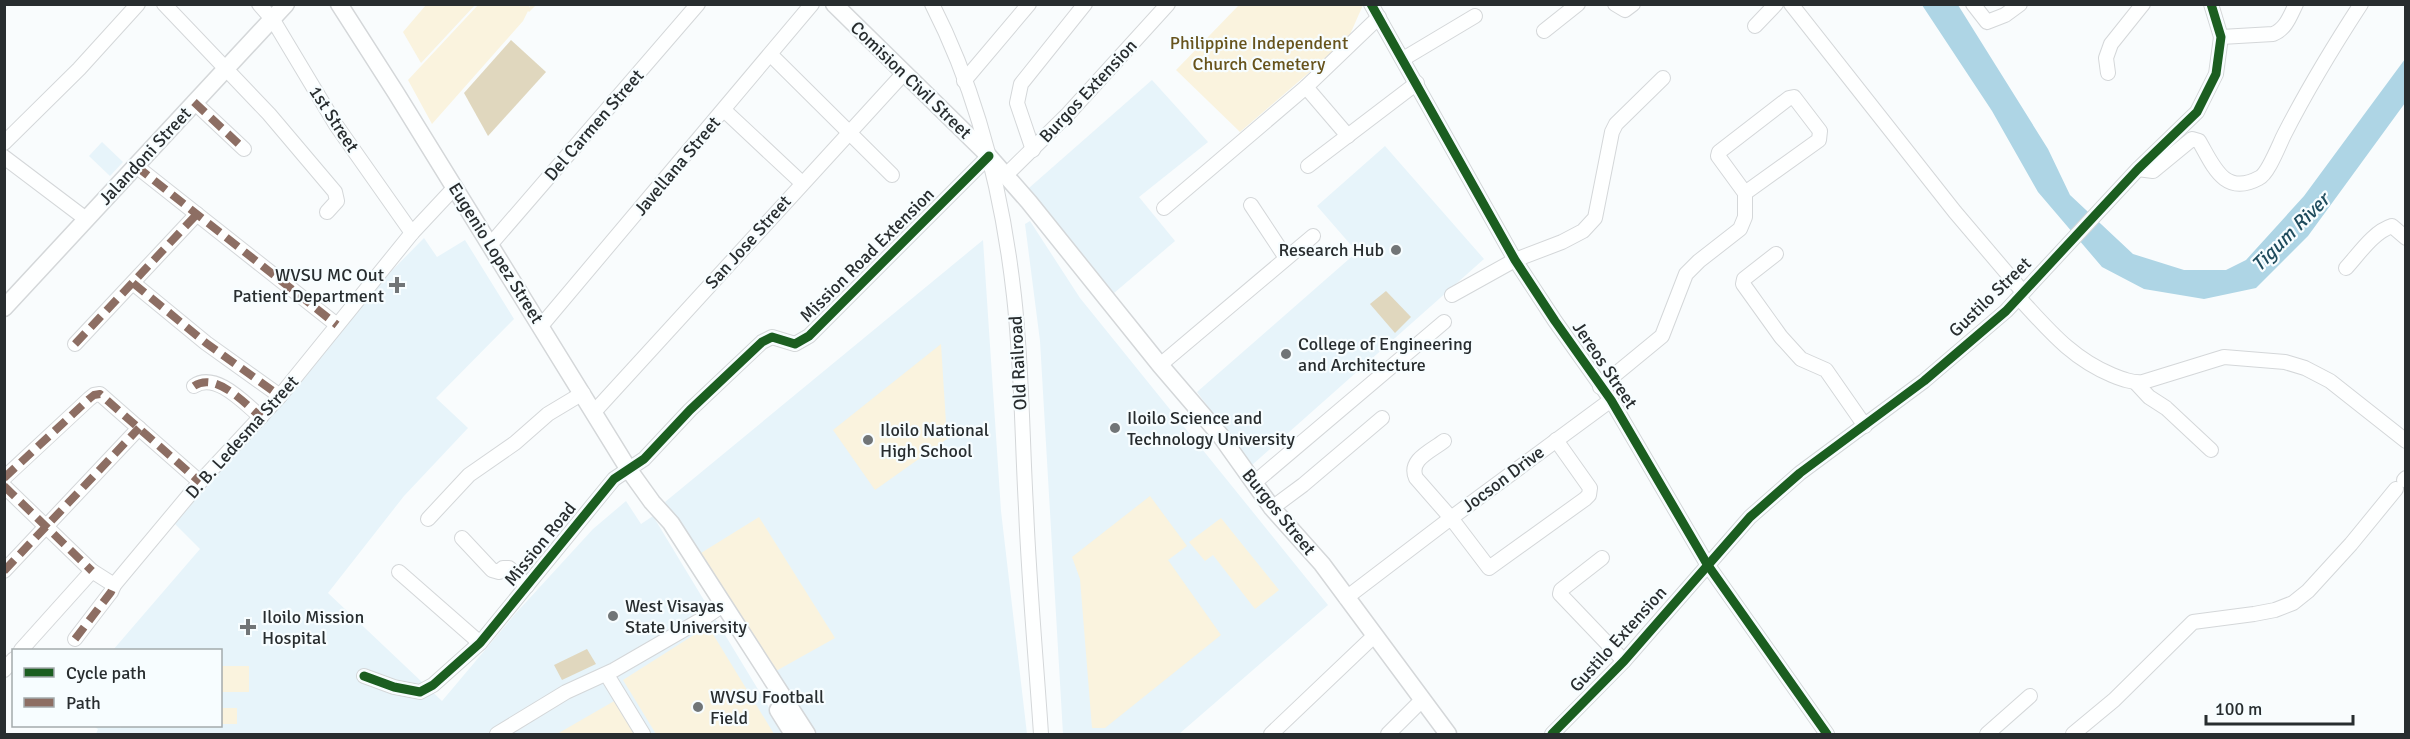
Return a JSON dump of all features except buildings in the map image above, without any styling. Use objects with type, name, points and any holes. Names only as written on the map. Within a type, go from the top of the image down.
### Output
[{"type":"main road","name":"Jalandoni Street","points":[[4,308],[286,4]]},
{"type":"main road","name":"Eugenio Lopez Street","points":[[339,4],[629,470],[652,502],[662,528],[719,608]]},
{"type":"main road","name":"Comision Civil Street","points":[[834,4],[988,156]]},
{"type":"main road","name":"Burgos Street","points":[[988,156],[1220,435],[1272,508],[1322,564],[1448,735]]},
{"type":"main road","points":[[719,608],[793,735]]},
{"type":"main road","points":[[719,608],[807,735]]},
{"type":"street","points":[[4,143],[79,69],[138,4]]},
{"type":"street","points":[[164,4],[268,114],[335,192],[337,201],[327,212]]},
{"type":"street","name":"1st Street","points":[[259,4],[273,20],[336,125],[412,233]]},
{"type":"street","name":"Del Carmen Street","points":[[490,245],[698,4]]},
{"type":"street","name":"Javellana Street","points":[[541,326],[812,4]]},
{"type":"street","points":[[935,10],[948,4]]},
{"type":"street","points":[[964,81],[1029,4]]},
{"type":"street","points":[[1033,150],[1017,103],[1021,84],[1085,4]]},
{"type":"street","name":"Burgos Extension","points":[[1006,175],[1033,150],[1168,4]]},
{"type":"street","points":[[1544,31],[1578,4]]},
{"type":"street","points":[[1615,4],[1625,10],[1633,4]]},
{"type":"street","points":[[1755,26],[1776,4]]},
{"type":"street","points":[[1791,4],[2021,295],[2074,355],[2105,372],[2136,383],[2211,450]]},
{"type":"street","points":[[1973,4],[1987,22],[2005,15],[2020,4]]},
{"type":"street","points":[[2108,73],[2106,58],[2111,44],[2143,4]]},
{"type":"street","name":"Gustilo Street","points":[[1707,564],[1750,517],[1784,488],[1924,381],[2021,295],[2051,260],[2197,111],[2216,74],[2221,37],[2211,4]]},
{"type":"street","points":[[2221,37],[2278,32],[2286,25],[2296,4]]},
{"type":"street","points":[[2138,170],[2153,171],[2192,139],[2195,139],[2199,141],[2223,179],[2247,183],[2264,175],[2307,88],[2361,4]]},
{"type":"street","points":[[1164,208],[1306,87],[1375,8]]},
{"type":"street","name":"Jereos Street","points":[[1375,8],[1515,260],[1611,400],[1707,564],[1827,735]]},
{"type":"street","name":"Old Railroad","points":[[935,10],[964,81],[988,156],[1007,246],[1014,296],[1041,735]]},
{"type":"street","points":[[1403,59],[1475,16]]},
{"type":"street","points":[[771,55],[892,175]]},
{"type":"street","name":"San Jose Street","points":[[594,412],[904,73]]},
{"type":"street","points":[[1452,295],[1515,260],[1562,242],[1583,231],[1595,218],[1612,132],[1616,124],[1663,78]]},
{"type":"street","points":[[1308,166],[1417,83]]},
{"type":"street","points":[[1306,87],[1348,136]]},
{"type":"street","points":[[1600,387],[1662,336],[1686,274],[1740,229],[1745,217],[1745,193],[1718,156],[1719,152],[1789,98],[1794,97],[1820,131],[1819,140],[1745,193]]},
{"type":"street","points":[[194,102],[244,149]]},
{"type":"street","points":[[724,110],[802,183]]},
{"type":"street","name":"Mission Road Extension","points":[[629,470],[644,459],[690,410],[762,342],[772,337],[795,344],[809,336],[988,156]]},
{"type":"street","points":[[4,157],[86,219]]},
{"type":"street","points":[[136,166],[337,325]]},
{"type":"street","name":"D. B. Ledesma Street","points":[[75,639],[114,585],[200,482],[280,396],[412,233],[455,187]]},
{"type":"street","points":[[1251,205],[1286,258]]},
{"type":"street","points":[[75,344],[197,214]]},
{"type":"street","points":[[2346,268],[2385,228],[2392,226],[2406,238]]},
{"type":"street","points":[[1160,365],[1313,236]]},
{"type":"street","points":[[1776,254],[1744,279],[1743,284],[1780,337],[1801,359],[1826,370],[1865,426]]},
{"type":"street","points":[[133,284],[206,343],[280,396]]},
{"type":"street","points":[[1254,483],[1444,322]]},
{"type":"street","points":[[2136,383],[2224,357],[2284,362],[2305,368],[2330,381],[2406,441]]},
{"type":"street","points":[[194,386],[203,382],[220,385],[261,417]]},
{"type":"street","points":[[428,519],[469,475],[515,443],[548,414],[583,393]]},
{"type":"street","points":[[4,478],[94,395],[100,394],[200,482]]},
{"type":"street","name":"Jocson Drive","points":[[1444,441],[1416,462],[1413,472],[1451,518],[1611,400]]},
{"type":"street","points":[[1272,508],[1303,485],[1382,418]]},
{"type":"street","points":[[4,571],[139,428]]},
{"type":"street","points":[[1346,598],[1451,518],[1489,568],[1585,499],[1589,495],[1590,488],[1556,440]]},
{"type":"street","name":"Mission Road","points":[[364,676],[394,687],[420,692],[433,685],[480,643],[614,479],[629,470]]},
{"type":"street","points":[[2073,735],[2114,700],[2193,622],[2254,614],[2293,603],[2308,591],[2351,544],[2402,482]]},
{"type":"street","points":[[4,486],[92,571],[114,585]]},
{"type":"street","points":[[462,538],[492,570],[499,572],[503,568],[509,568],[527,586]]},
{"type":"street","points":[[1602,558],[1560,594],[1624,661]]},
{"type":"street","name":"Gustilo Extension","points":[[1552,735],[1624,661],[1707,564]]},
{"type":"street","points":[[23,649],[92,571]]},
{"type":"street","points":[[399,572],[480,643]]},
{"type":"street","points":[[497,735],[566,692],[607,675],[719,608]]},
{"type":"street","points":[[1271,735],[1374,636]]},
{"type":"street","points":[[607,675],[643,735]]},
{"type":"street","points":[[1987,735],[2030,696]]},
{"type":"street","points":[[1388,735],[1422,700]]},
{"type":"shaded area","points":[[511,40],[546,72],[488,136],[464,93]]},
{"type":"shaded area","points":[[1152,80],[1208,142],[1139,197],[1175,241],[1114,293],[1029,188]]},
{"type":"shaded area","points":[[102,142],[123,162],[110,176],[89,156]]},
{"type":"shaded area","name":"Iloilo Science and Technology University","points":[[1385,146],[1484,259],[1252,465],[1197,392],[1357,252],[1317,206]]},
{"type":"shaded area","name":"Iloilo Science and Technology University","points":[[1030,221],[1080,298],[1328,605],[1179,734],[1063,734],[1040,341],[1025,224]]},
{"type":"shaded area","points":[[424,238],[437,257],[465,240],[514,319],[436,398],[468,428],[404,496],[328,593],[442,701],[516,613],[593,529],[626,501],[641,524],[653,516],[785,734],[96,734],[98,729],[95,727],[222,727],[222,649],[114,649],[200,549],[175,524],[352,311]]},
{"type":"shaded area","name":"Iloilo National High School","points":[[983,240],[1001,511],[1027,734],[815,734],[665,502]]},
{"type":"shaded area","points":[[1386,291],[1411,317],[1395,333],[1370,304]]},
{"type":"shaded area","points":[[587,649],[596,664],[562,680],[554,665]]},
{"type":"green space","points":[[426,5],[475,5],[421,63],[403,32]]},
{"type":"green space","points":[[478,5],[529,5],[529,8],[530,5],[536,5],[528,11],[523,21],[432,124],[408,80]]},
{"type":"green space","name":"Philippine Independent Church Cemetery","points":[[1239,5],[1363,5],[1348,39],[1240,132],[1176,70]]},
{"type":"green space","points":[[941,344],[947,439],[875,490],[833,430]]},
{"type":"green space","points":[[1150,496],[1187,546],[1168,560],[1221,635],[1105,728],[1092,728],[1080,579],[1072,557]]},
{"type":"green space","points":[[759,517],[835,638],[776,671],[701,553]]},
{"type":"green space","points":[[1221,518],[1279,590],[1255,609],[1213,555],[1205,561],[1189,542]]},
{"type":"green space","name":"WVSU Football Field","points":[[708,626],[774,734],[656,734],[623,680]]},
{"type":"green space","points":[[222,666],[249,666],[249,692],[222,692]]},
{"type":"green space","points":[[616,700],[636,734],[557,734]]},
{"type":"green space","points":[[222,708],[237,708],[237,724],[222,724]]},
{"type":"water","name":"Tigum River","points":[[1922,5],[1958,5],[2048,149],[2070,195],[2133,254],[2184,270],[2226,270],[2246,260],[2304,196],[2405,59],[2405,103],[2308,236],[2256,288],[2204,299],[2144,289],[2102,267],[2038,192],[1992,111]]},
{"type":"marked path","points":[[194,102],[244,149]]},
{"type":"marked path","points":[[136,166],[337,325]]},
{"type":"marked path","points":[[75,344],[197,214]]},
{"type":"marked path","points":[[133,283],[206,343],[280,396]]},
{"type":"marked path","points":[[194,386],[203,382],[221,386],[261,417]]},
{"type":"marked path","points":[[4,478],[89,399],[100,394],[200,482]]},
{"type":"marked path","points":[[4,571],[139,428]]},
{"type":"marked path","points":[[4,486],[92,571]]},
{"type":"marked path","points":[[75,639],[114,585]]},
{"type":"cycle path","points":[[1371,4],[1515,260],[1611,400],[1707,564],[1827,734]]},
{"type":"cycle path","points":[[1552,734],[1624,661],[1750,517],[1800,473],[1924,381],[2006,311],[2138,169],[2197,112],[2216,74],[2221,37],[2211,4]]},
{"type":"cycle path","points":[[364,676],[394,687],[420,692],[433,685],[480,643],[614,479],[644,459],[690,410],[762,342],[772,337],[795,344],[809,336],[989,156]]},
{"type":"place","name":"Research Hub","points":[[1396,250]]},
{"type":"place","name":"WVSU MC Out Patient Department","points":[[397,285]]},
{"type":"place","name":"College of Engineering and Architecture","points":[[1286,354]]},
{"type":"place","name":"Iloilo Science and Technology University","points":[[1115,428]]},
{"type":"place","name":"Iloilo National High School","points":[[868,440]]},
{"type":"place","name":"West Visayas State University","points":[[613,616]]},
{"type":"place","name":"Iloilo Mission Hospital","points":[[248,627]]},
{"type":"place","name":"WVSU Football Field","points":[[698,707]]}]
